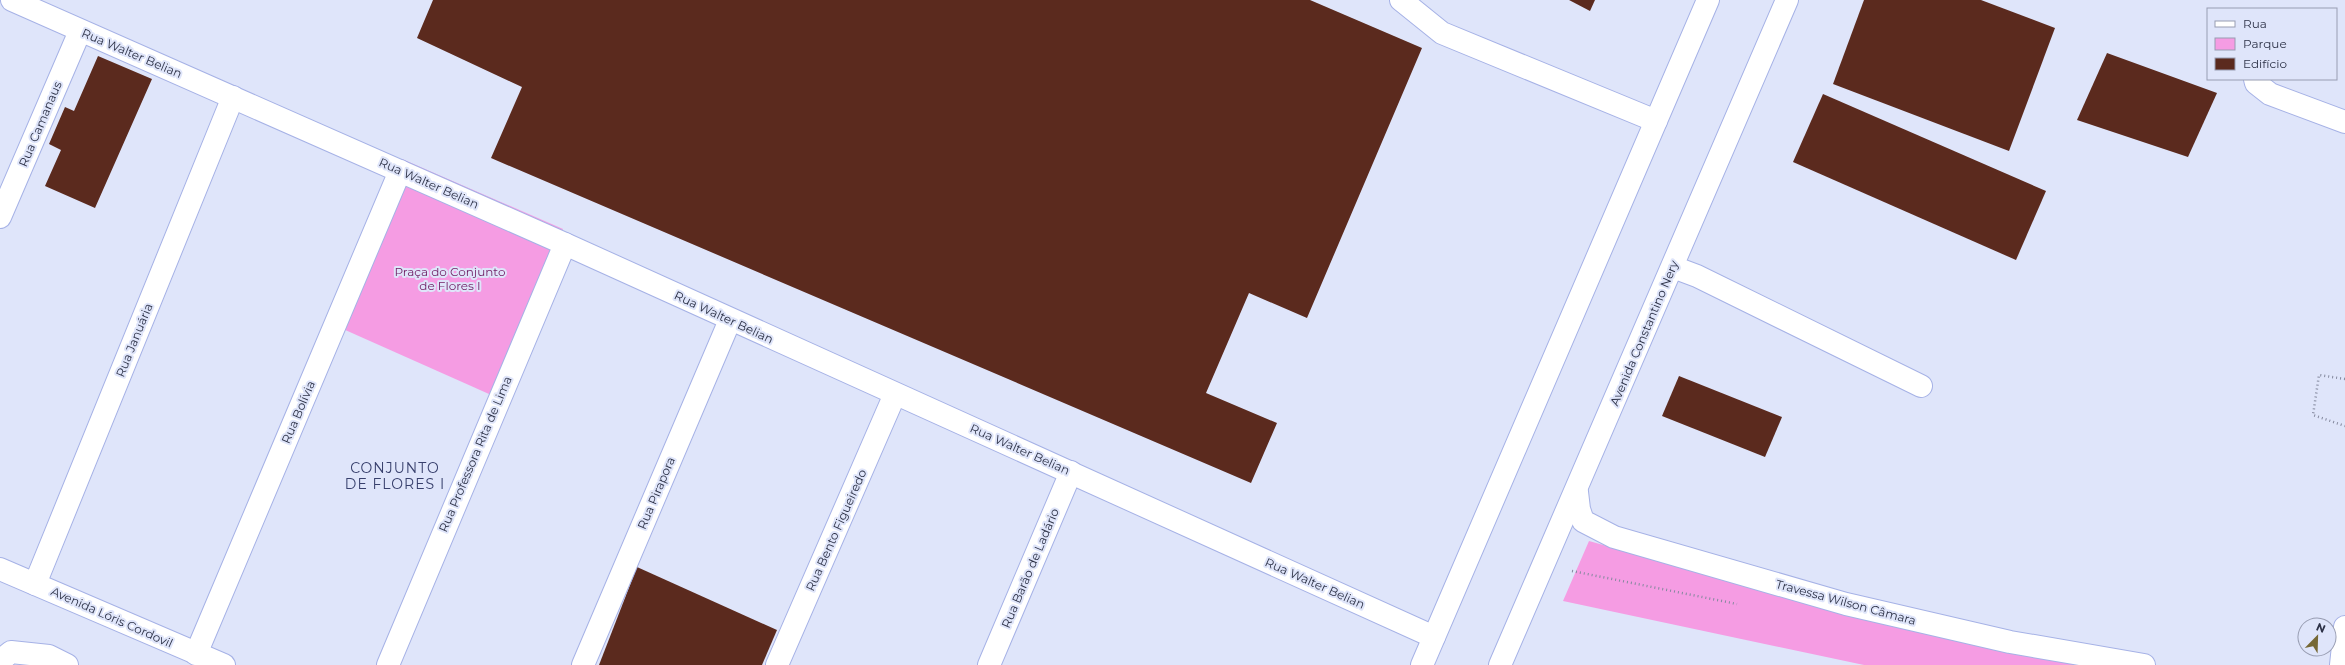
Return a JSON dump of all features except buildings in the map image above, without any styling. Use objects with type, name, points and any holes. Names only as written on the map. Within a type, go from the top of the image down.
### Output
[{"type":"main road","name":"Rua Walter Belian","points":[[12,0],[400,170],[730,320],[1071,472],[1434,638]]},
{"type":"main road","points":[[1401,0],[1442,33],[1656,121]]},
{"type":"main road","points":[[1422,665],[1708,0]]},
{"type":"main road","name":"Avenida Constantino Nery","points":[[1500,665],[1577,492],[1787,0]]},
{"type":"main road","name":"Rua Camanaus","points":[[0,218],[80,31]]},
{"type":"main road","points":[[2255,80],[2256,83],[2270,94],[2345,122]]},
{"type":"main road","name":"Rua Januária","points":[[35,584],[234,97]]},
{"type":"main road","name":"Rua Bolívia","points":[[196,654],[400,170]]},
{"type":"main road","name":"Rua Professora Rita de Lima","points":[[388,665],[564,244]]},
{"type":"main road","points":[[1673,267],[1697,276],[1920,386]]},
{"type":"main road","name":"Rua Pirapora","points":[[583,665],[730,320]]},
{"type":"main road","name":"Rua Bento Figueiredo","points":[[777,665],[895,394]]},
{"type":"main road","name":"Rua Barão de Ladário","points":[[989,665],[1071,472]]},
{"type":"main road","name":"Travessa Wilson Câmara","points":[[1577,492],[1579,509],[1583,521],[1614,537],[1846,604],[2010,642],[2144,665]]},
{"type":"main road","name":"Avenida Lóris Cordovil","points":[[0,569],[224,665]]},
{"type":"main road","points":[[2341,665],[2345,631]]},
{"type":"main road","points":[[0,661],[11,652],[49,656],[67,665]]},
{"type":"path","points":[[2345,379],[2319,375],[2312,415],[2345,426]]},
{"type":"green space","name":"Praça do Conjunto de Flores I","points":[[402,159],[563,229],[498,398],[334,325]]},
{"type":"green space","points":[[1589,541],[1795,599],[2089,665],[1864,665],[1563,601]]},
{"type":"district","name":"CONJUNTO DE FLORES I","points":[[395,476]]}]
